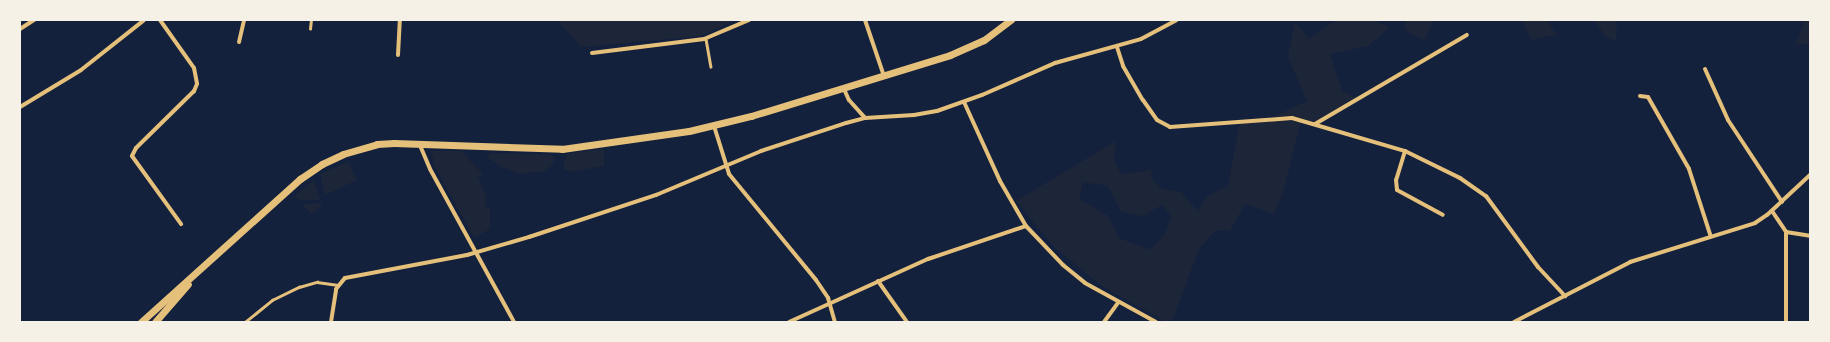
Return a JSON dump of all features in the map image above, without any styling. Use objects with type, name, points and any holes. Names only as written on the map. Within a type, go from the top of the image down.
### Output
[{"type":"main road","points":[[141,322],[292,186],[322,164],[377,144],[419,143],[505,149],[562,149],[714,126],[884,77],[959,52],[984,40],[1011,20]]},
{"type":"main road","points":[[156,322],[203,267]]},
{"type":"street","points":[[20,29],[34,20]]},
{"type":"street","points":[[20,107],[81,70],[144,20]]},
{"type":"street","points":[[160,20],[194,68],[197,82],[194,90],[136,148],[132,156],[181,224]]},
{"type":"street","points":[[239,42],[244,20]]},
{"type":"street","points":[[398,55],[400,20]]},
{"type":"street","points":[[592,53],[706,39],[749,20]]},
{"type":"street","points":[[865,20],[884,77]]},
{"type":"street","points":[[331,322],[338,285],[345,278],[478,252],[656,195],[803,136],[865,118],[914,116],[964,102],[1055,63],[1117,47],[1155,33],[1176,20]]},
{"type":"street","points":[[1315,124],[1467,35]]},
{"type":"street","points":[[1117,47],[1124,66],[1157,120],[1170,127],[1179,129],[1282,117],[1315,124],[1405,151],[1460,178],[1486,196],[1538,267],[1565,296]]},
{"type":"street","points":[[1705,69],[1728,120],[1782,202]]},
{"type":"street","points":[[844,89],[849,100],[865,118]]},
{"type":"street","points":[[1640,96],[1648,97],[1689,169],[1711,237]]},
{"type":"street","points":[[964,102],[1000,182],[1026,226],[1074,274],[1118,302],[1156,322]]},
{"type":"street","points":[[714,126],[726,167],[740,187],[816,280],[830,305],[835,322]]},
{"type":"street","points":[[419,143],[434,176],[478,252],[514,322]]},
{"type":"street","points":[[1405,151],[1396,180],[1397,190],[1443,215]]},
{"type":"street","points":[[1514,322],[1520,321],[1630,262],[1755,223],[1772,211],[1810,174]]},
{"type":"street","points":[[1772,211],[1786,232],[1786,322]]},
{"type":"street","points":[[789,322],[830,305],[878,281],[928,259],[1026,226]]},
{"type":"street","points":[[1786,232],[1810,236]]},
{"type":"street","points":[[878,281],[907,322]]},
{"type":"street","points":[[1104,322],[1118,302]]},
{"type":"lane","points":[[310,30],[311,20]]},
{"type":"lane","points":[[706,39],[711,67]]},
{"type":"lane","points":[[245,322],[272,300],[299,287],[317,282],[338,285]]},
{"type":"shaded area","points":[[557,20],[734,20],[701,36],[581,47]]},
{"type":"shaded area","points":[[1340,20],[1374,20],[1389,28],[1368,46],[1330,54],[1342,91],[1357,99],[1315,124],[1301,121],[1284,190],[1274,214],[1245,204],[1230,231],[1216,230],[1199,249],[1173,319],[1166,322],[1103,287],[1054,247],[1016,201],[1116,141],[1114,160],[1121,174],[1152,170],[1151,178],[1162,189],[1181,192],[1198,211],[1207,196],[1228,186],[1240,121],[1271,118],[1307,101],[1288,57],[1295,22],[1309,39],[1331,23]],"holes":[[[1083,182],[1108,186],[1121,212],[1143,216],[1162,205],[1172,217],[1164,235],[1150,250],[1119,238],[1107,215],[1079,199]]]},
{"type":"shaded area","points":[[1405,20],[1433,20],[1424,40],[1405,30]]},
{"type":"shaded area","points":[[1522,20],[1547,20],[1557,35],[1531,40]]},
{"type":"shaded area","points":[[1594,20],[1615,20],[1617,23],[1616,41],[1605,36]]},
{"type":"shaded area","points":[[1804,20],[1810,20],[1810,44],[1796,44]]},
{"type":"shaded area","points":[[602,149],[604,150],[604,166],[570,172],[564,169],[564,161],[567,154]]},
{"type":"shaded area","points":[[431,151],[461,151],[483,174],[478,177],[486,196],[485,207],[490,208],[490,229],[476,237],[472,234],[435,167]]},
{"type":"shaded area","points":[[489,153],[552,155],[554,158],[553,164],[545,171],[520,174],[502,167],[488,158]]},
{"type":"shaded area","points":[[348,162],[357,180],[325,195],[320,174]]},
{"type":"shaded area","points":[[314,180],[320,200],[298,200],[295,196]]},
{"type":"shaded area","points":[[321,203],[322,205],[311,214],[302,204]]}]
